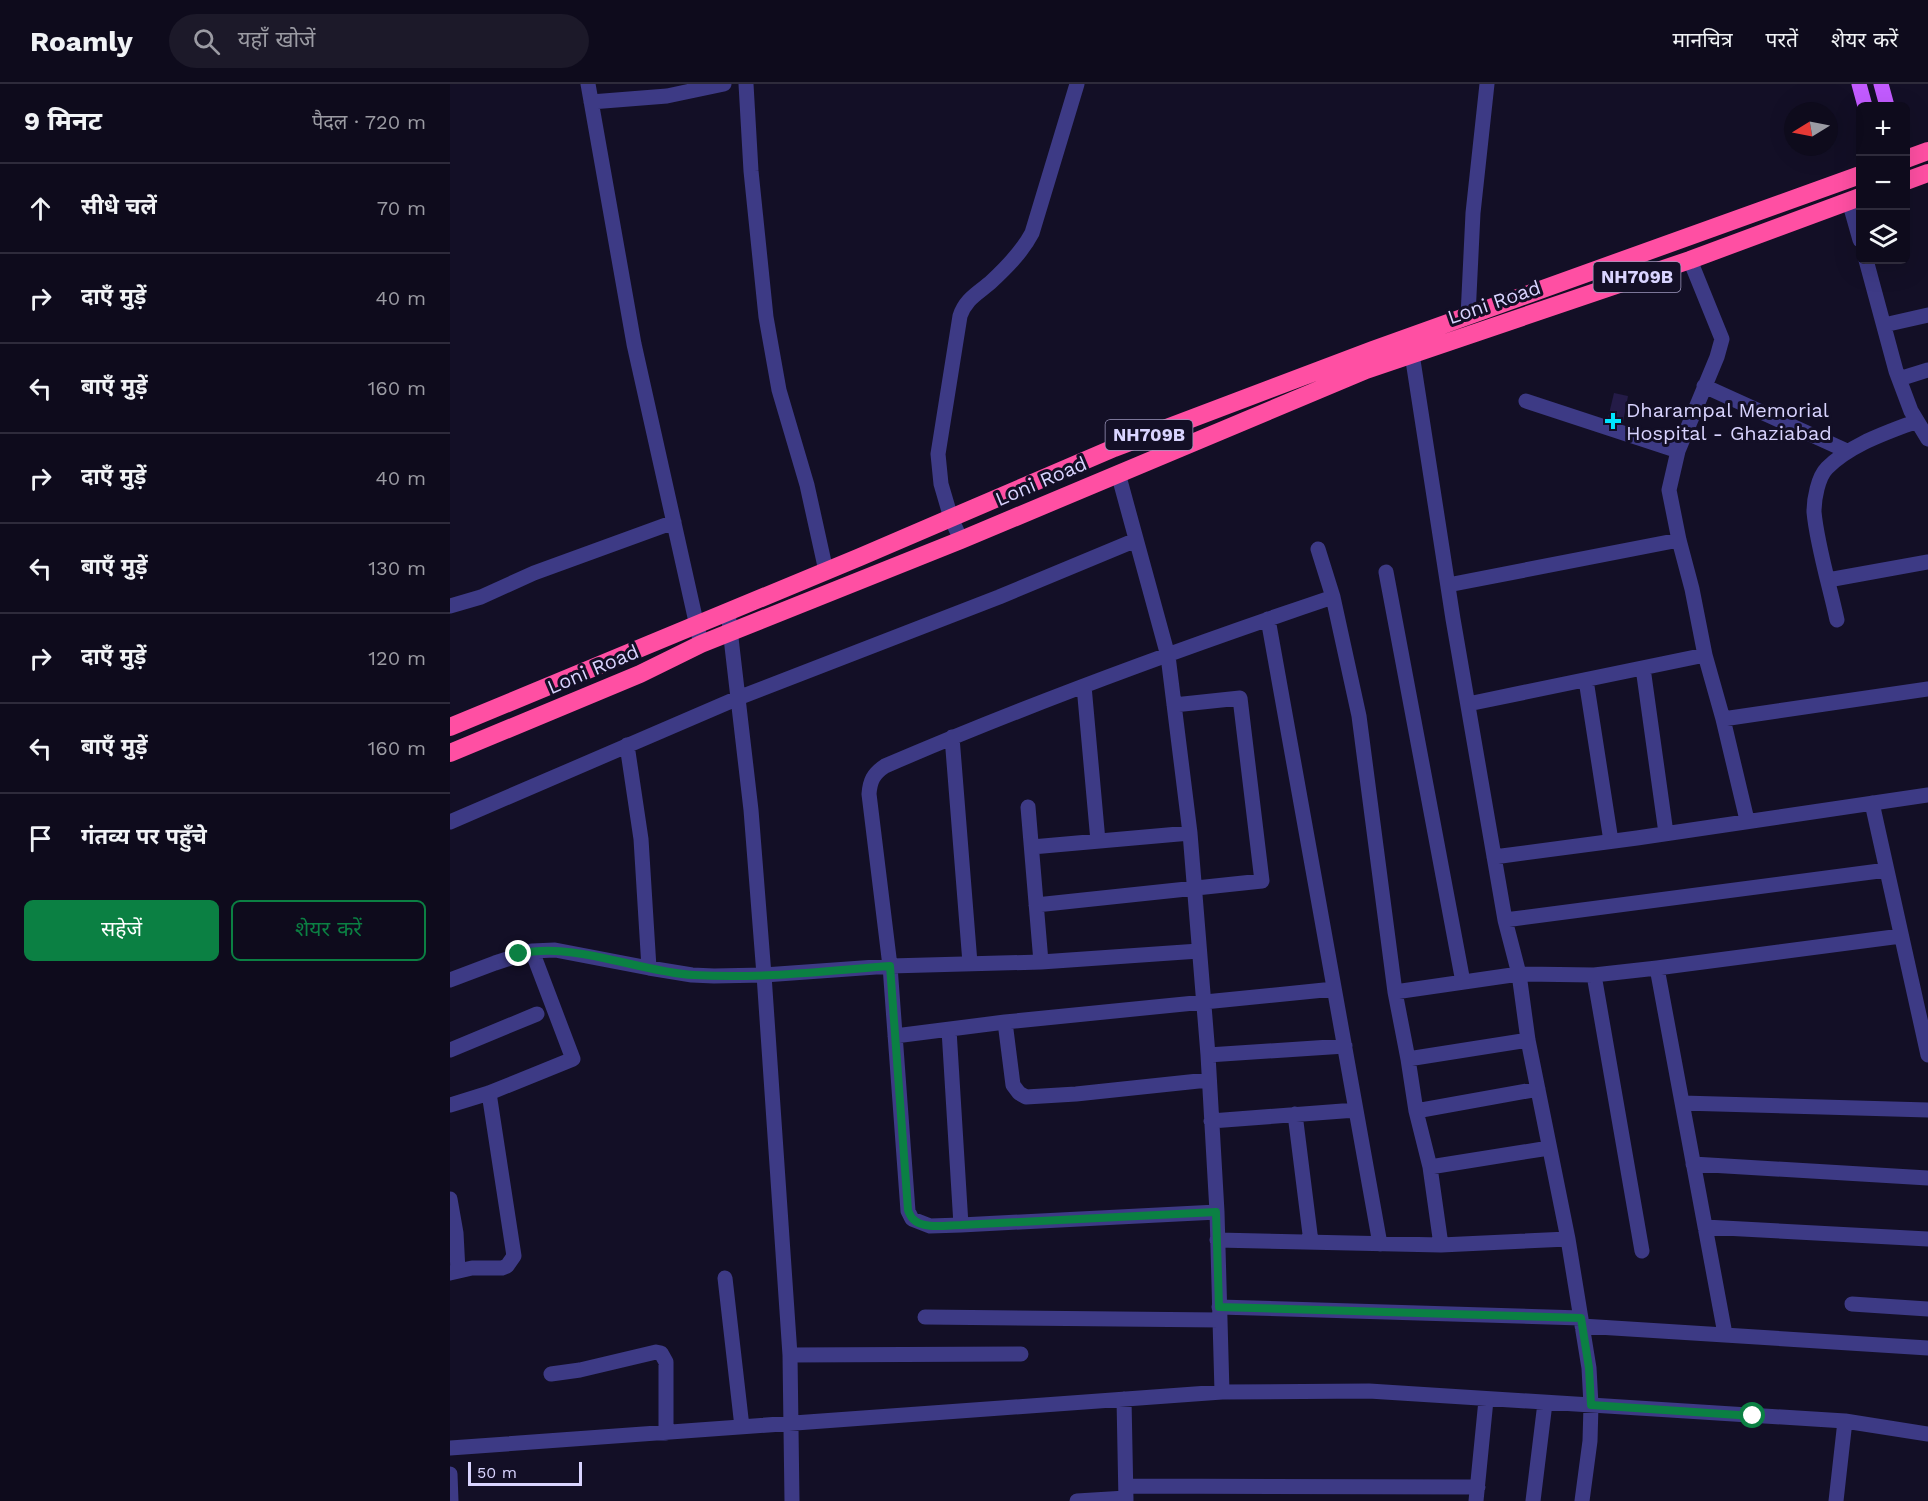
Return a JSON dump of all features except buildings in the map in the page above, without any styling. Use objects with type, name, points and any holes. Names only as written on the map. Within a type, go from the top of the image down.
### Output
[{"type":"highway","points":[[1910,157],[1928,151]]},
{"type":"highway","points":[[1910,179],[1928,173]]},
{"type":"highway","name":"Loni Road","points":[[450,727],[826,571],[1114,448],[1468,316],[1856,176]]},
{"type":"highway","name":"Loni Road","points":[[450,753],[640,674],[701,644],[961,540],[1366,370],[1690,260],[1855,199]]},
{"type":"main road","points":[[1859,84],[1863,102]]},
{"type":"main road","points":[[1881,84],[1886,102]]},
{"type":"street","points":[[588,84],[634,344],[701,644]]},
{"type":"street","points":[[591,102],[666,96],[724,84]]},
{"type":"street","points":[[746,84],[751,171],[766,317],[779,390],[807,485],[826,571]]},
{"type":"street","points":[[961,540],[951,518],[941,484],[938,454],[960,315],[968,300],[990,283],[1020,253],[1032,233],[1077,84]]},
{"type":"street","points":[[1468,316],[1473,213],[1487,84]]},
{"type":"street","points":[[1690,260],[1722,339],[1717,357],[1678,451],[1669,490],[1678,540],[1692,589],[1704,655],[1723,719],[1747,820]]},
{"type":"street","points":[[1837,620],[1814,509],[1818,488],[1825,470],[1847,452],[1923,428],[1911,411],[1899,379],[1867,264]]},
{"type":"street","points":[[1884,325],[1928,315]]},
{"type":"street","points":[[1412,354],[1494,857],[1505,920],[1519,974],[1528,1040],[1568,1239],[1589,1368],[1590,1441],[1582,1501]]},
{"type":"street","points":[[1899,379],[1928,370]]},
{"type":"street","points":[[1704,386],[1847,452]]},
{"type":"street","points":[[1526,401],[1678,451]]},
{"type":"street","points":[[1118,473],[1168,656],[1190,833],[1208,1055],[1222,1392]]},
{"type":"street","points":[[450,606],[481,597],[534,573],[674,522]]},
{"type":"street","points":[[450,822],[738,698],[999,597],[1136,540]]},
{"type":"street","points":[[1448,585],[1678,540]]},
{"type":"street","points":[[1318,549],[1333,597],[1359,716],[1395,992],[1416,1111],[1430,1167],[1441,1245]]},
{"type":"street","points":[[1828,580],[1928,562]]},
{"type":"street","points":[[1386,572],[1463,982]]},
{"type":"street","points":[[1216,1212],[930,1226],[912,1219],[908,1210],[890,966],[869,794],[870,782],[876,772],[885,766],[952,737],[1268,618],[1333,597]]},
{"type":"street","points":[[728,612],[751,810],[764,975],[790,1355],[792,1501]]},
{"type":"street","points":[[1268,618],[1380,1244]]},
{"type":"street","points":[[1468,704],[1704,655]]},
{"type":"street","points":[[1643,668],[1666,833]]},
{"type":"street","points":[[1586,680],[1611,842]]},
{"type":"street","points":[[1084,686],[1098,841]]},
{"type":"street","points":[[1723,719],[1928,689]]},
{"type":"street","points":[[1036,905],[1262,881],[1240,698],[1174,705]]},
{"type":"street","points":[[952,737],[970,963]]},
{"type":"street","points":[[627,745],[641,839],[649,968]]},
{"type":"street","points":[[1494,857],[1928,795]]},
{"type":"street","points":[[1872,803],[1928,1054]]},
{"type":"street","points":[[1028,807],[1041,962]]},
{"type":"street","points":[[1032,847],[1190,833]]},
{"type":"street","points":[[1505,920],[1887,870]]},
{"type":"street","points":[[1395,992],[1519,974],[1594,975],[1902,936]]},
{"type":"street","points":[[450,981],[532,951],[555,950],[692,975],[764,975],[890,966],[1041,962],[1199,951]]},
{"type":"street","points":[[450,1105],[489,1093],[573,1059],[532,951]]},
{"type":"street","points":[[1657,968],[1725,1334]]},
{"type":"street","points":[[1594,975],[1642,1251]]},
{"type":"street","points":[[895,1036],[1005,1022],[1334,988]]},
{"type":"street","points":[[450,1050],[537,1014]]},
{"type":"street","points":[[1005,1022],[1013,1085],[1019,1093],[1026,1097],[1208,1080]]},
{"type":"street","points":[[949,1030],[961,1225]]},
{"type":"street","points":[[1408,1059],[1528,1040]]},
{"type":"street","points":[[1208,1055],[1345,1046]]},
{"type":"street","points":[[1416,1111],[1538,1089]]},
{"type":"street","points":[[450,1199],[456,1233],[454,1272],[472,1268],[507,1266],[513,1256],[489,1093]]},
{"type":"street","points":[[1682,1102],[1928,1110]]},
{"type":"street","points":[[1211,1121],[1356,1110]]},
{"type":"street","points":[[1295,1114],[1311,1242]]},
{"type":"street","points":[[1430,1167],[1549,1148]]},
{"type":"street","points":[[1693,1164],[1928,1178]]},
{"type":"street","points":[[1705,1227],[1928,1239]]},
{"type":"street","points":[[1217,1240],[1441,1245],[1568,1239]]},
{"type":"street","points":[[725,1278],[742,1427]]},
{"type":"street","points":[[1852,1304],[1928,1309]]},
{"type":"street","points":[[925,1317],[1219,1313],[1581,1322],[1928,1348]]},
{"type":"street","points":[[551,1374],[580,1371],[656,1352],[661,1353],[666,1362],[666,1433]]},
{"type":"street","points":[[790,1355],[1022,1354]]},
{"type":"street","points":[[450,1448],[1222,1392],[1369,1391],[1845,1421],[1928,1434]]},
{"type":"street","points":[[1124,1400],[1126,1495]]},
{"type":"street","points":[[1077,1501],[1126,1495],[1477,1494],[1486,1400]]},
{"type":"street","points":[[1533,1501],[1545,1403]]},
{"type":"street","points":[[1836,1501],[1845,1421]]},
{"type":"street","points":[[450,1474],[451,1501]]},
{"type":"place","name":"Dharampal Memorial Hospital - Ghaziabad","points":[[1613,421]]},
{"type":"route","points":[[519,954],[555,950],[649,968],[714,976],[764,975],[890,966],[908,1210],[912,1219],[921,1224],[961,1225],[1216,1212],[1219,1307],[1581,1318],[1589,1368],[1591,1405],[1753,1416]]}]
